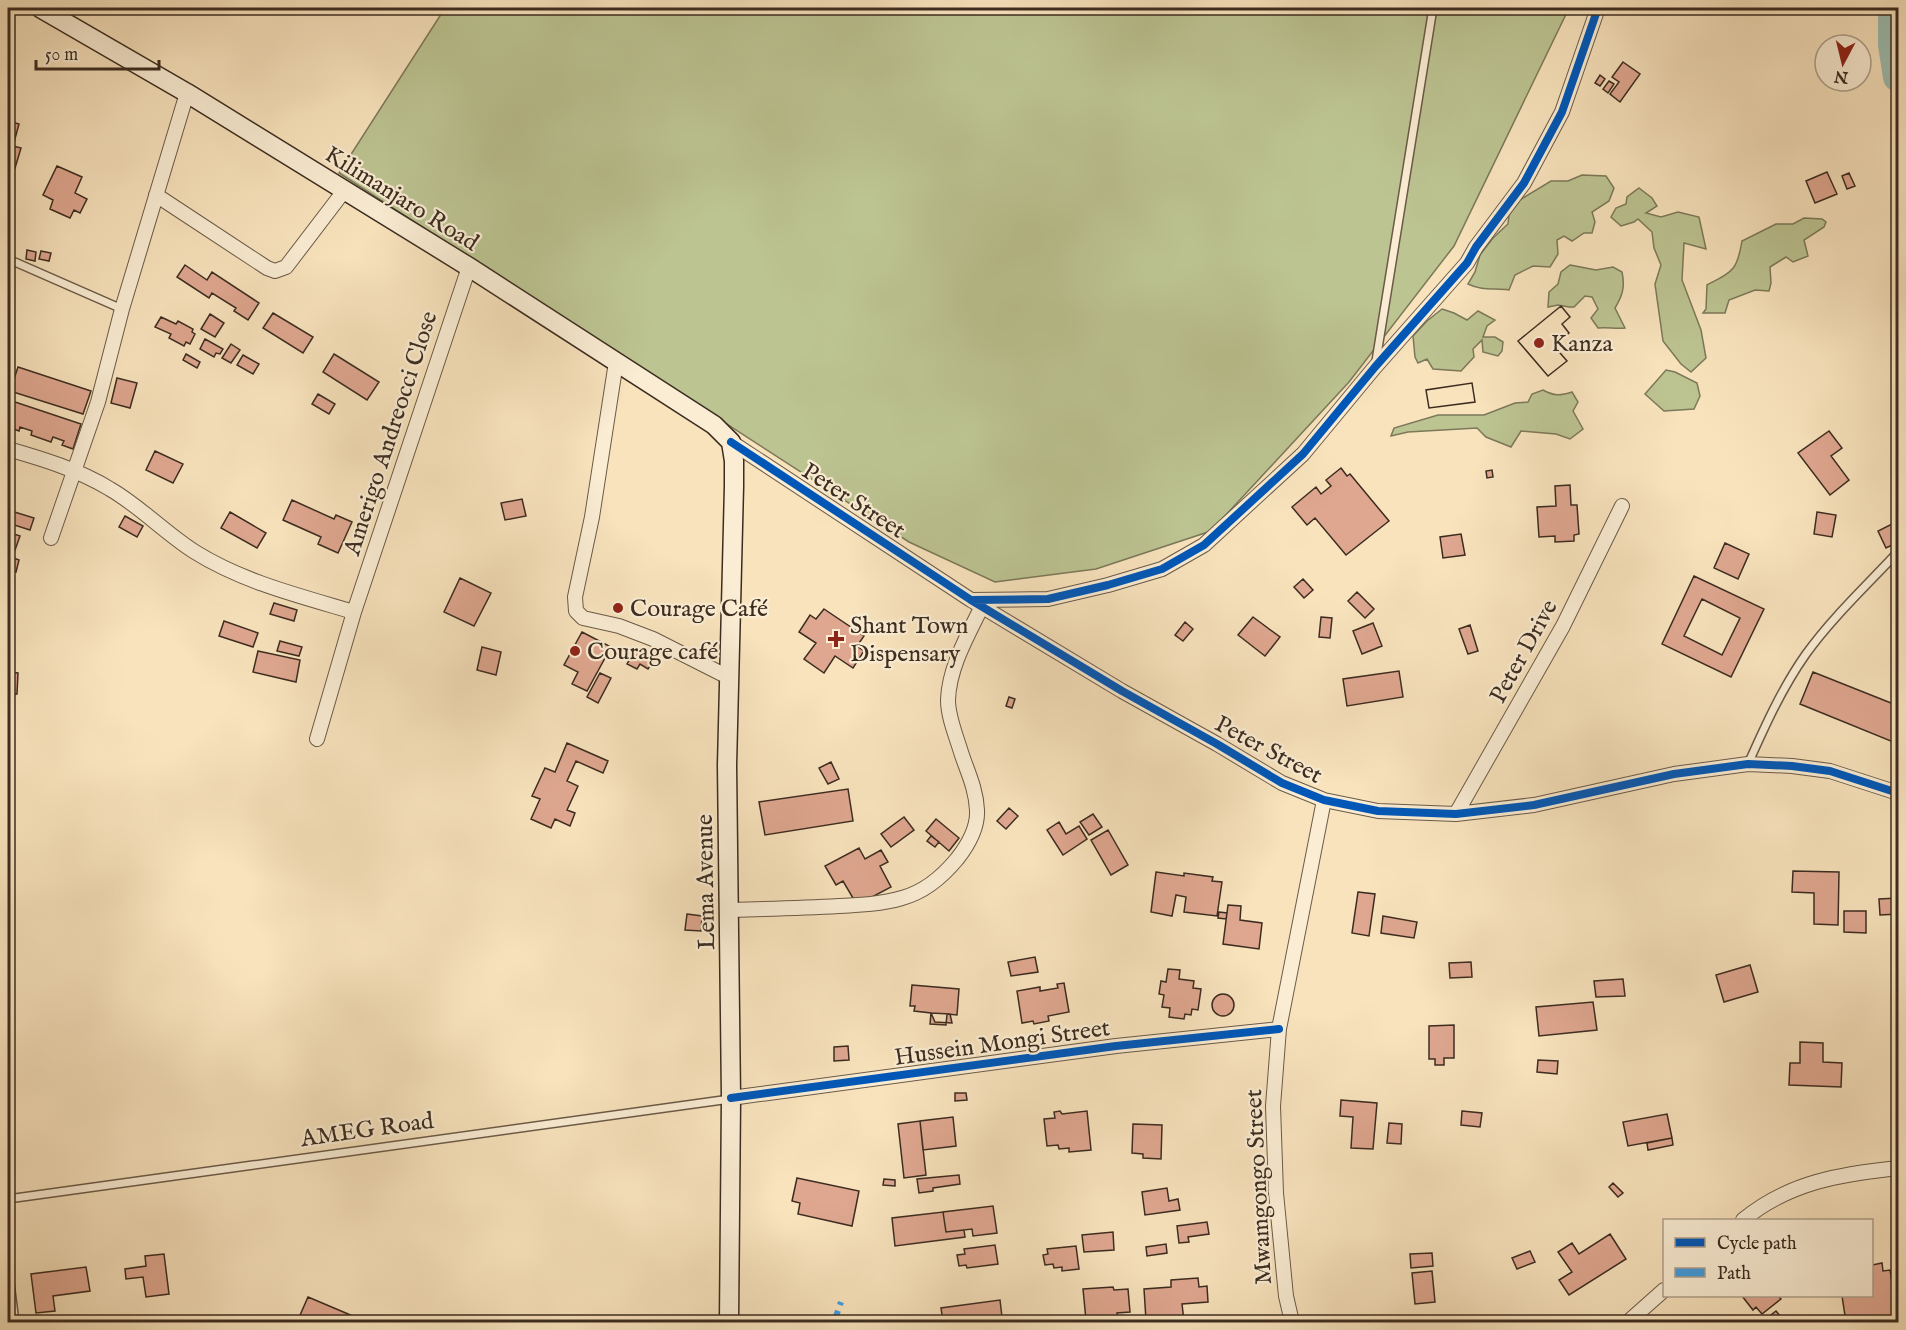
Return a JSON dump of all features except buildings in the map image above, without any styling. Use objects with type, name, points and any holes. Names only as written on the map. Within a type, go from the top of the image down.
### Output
[{"type":"main road","name":"Kilimanjaro Road","points":[[42,8],[187,93],[469,267],[714,425],[731,442]]},
{"type":"main road","name":"Lema Avenue","points":[[729,1323],[731,1098],[727,765],[734,486],[731,442]]},
{"type":"street","points":[[730,910],[865,904],[903,898],[946,872],[973,835],[978,811],[971,775],[962,756],[952,724],[948,700],[952,678],[977,603],[1048,599],[1108,585],[1162,568],[1204,545],[1303,454],[1375,367],[1467,263],[1476,247],[1524,183],[1562,112],[1598,8]]},
{"type":"street","points":[[51,538],[98,402],[122,309],[187,93]]},
{"type":"street","points":[[156,195],[241,252],[275,271],[286,267],[344,191]]},
{"type":"street","name":"Amerigo Andreocci Close","points":[[317,739],[354,612],[469,267]]},
{"type":"street","points":[[616,362],[592,517],[575,597],[576,612],[583,618],[619,626],[653,639],[730,678]]},
{"type":"street","name":"Peter Street","points":[[731,442],[977,603],[1122,691],[1282,783],[1324,800],[1378,811],[1456,814],[1534,805],[1674,774],[1748,764],[1830,771],[1899,793]]},
{"type":"street","points":[[8,449],[74,470],[110,488],[195,552],[227,569],[292,594],[354,612]]},
{"type":"street","name":"Peter Drive","points":[[1456,814],[1563,626],[1622,506]]},
{"type":"street","name":"Mwamgongo Street","points":[[1292,1323],[1286,1296],[1276,1192],[1272,1106],[1279,1029],[1324,800]]},
{"type":"street","name":"Hussein Mongi Street","points":[[731,1098],[1116,1046],[1279,1029]]},
{"type":"street","points":[[1745,1219],[1787,1191],[1854,1172],[1899,1168]]},
{"type":"street","points":[[1629,1323],[1663,1292]]},
{"type":"lane","points":[[1375,367],[1433,8]]},
{"type":"lane","points":[[8,259],[122,309]]},
{"type":"lane","points":[[1748,764],[1777,701],[1806,653],[1895,555]]},
{"type":"lane","name":"AMEG Road","points":[[8,1199],[731,1098]]},
{"type":"lane","points":[[8,1267],[15,1323]]},
{"type":"green space","points":[[445,8],[1569,8],[1454,246],[1349,382],[1211,531],[1096,569],[995,582],[909,542],[339,173]]},
{"type":"green space","points":[[1582,175],[1606,176],[1614,188],[1609,201],[1592,212],[1595,222],[1592,233],[1584,233],[1572,241],[1564,236],[1557,240],[1558,254],[1550,267],[1533,266],[1515,275],[1509,290],[1468,284],[1475,272],[1480,255],[1508,224],[1510,206],[1551,181],[1568,181]]},
{"type":"green space","points":[[1639,188],[1652,198],[1657,206],[1646,213],[1661,217],[1678,212],[1699,217],[1706,249],[1684,243],[1682,280],[1701,330],[1706,358],[1691,372],[1681,364],[1663,341],[1655,284],[1661,265],[1654,248],[1652,232],[1638,219],[1621,226],[1611,217],[1616,208],[1626,204],[1627,197]]},
{"type":"green space","points":[[1804,218],[1822,219],[1826,222],[1824,227],[1804,240],[1808,256],[1793,262],[1786,257],[1770,267],[1769,291],[1755,290],[1729,300],[1725,313],[1703,313],[1706,309],[1707,285],[1728,273],[1736,264],[1742,241],[1776,224],[1793,224]]},
{"type":"green space","points":[[1570,265],[1596,270],[1613,267],[1622,272],[1623,290],[1615,308],[1625,328],[1598,328],[1591,318],[1598,309],[1592,297],[1585,296],[1574,307],[1558,305],[1548,307],[1549,292],[1558,284],[1561,272]]},
{"type":"green space","points":[[1442,309],[1467,320],[1478,311],[1495,320],[1487,326],[1483,337],[1495,337],[1503,342],[1502,351],[1498,356],[1483,352],[1482,340],[1473,349],[1474,357],[1461,371],[1433,369],[1427,359],[1418,363],[1415,357],[1413,336]]},
{"type":"green space","points":[[1666,370],[1697,383],[1700,396],[1694,409],[1664,411],[1645,394]]},
{"type":"green space","points":[[1543,390],[1557,395],[1572,392],[1578,402],[1573,411],[1583,429],[1570,439],[1556,434],[1521,431],[1511,447],[1486,437],[1477,428],[1408,432],[1391,436],[1394,428],[1438,415],[1484,415],[1515,403],[1528,402],[1532,394]]},
{"type":"waterway","points":[[1893,8],[1893,45],[1898,77]]},
{"type":"marked path","points":[[834,1322],[841,1302]]},
{"type":"cycle path","points":[[971,600],[1048,599],[1162,569],[1204,545],[1303,454],[1375,367],[1467,263],[1476,247],[1524,183],[1562,112],[1598,8]]},
{"type":"cycle path","points":[[731,442],[971,600],[1122,691],[1282,783],[1324,800],[1378,811],[1456,814],[1534,805],[1674,774],[1748,764],[1830,771],[1898,793]]},
{"type":"cycle path","points":[[731,1098],[1116,1046],[1279,1029]]},
{"type":"place","name":"Kanza","points":[[1539,343]]},
{"type":"place","name":"Courage Café","points":[[618,608]]},
{"type":"place","name":"Shant Town Dispensary","points":[[836,639]]},
{"type":"place","name":"Courage café","points":[[575,651]]}]
